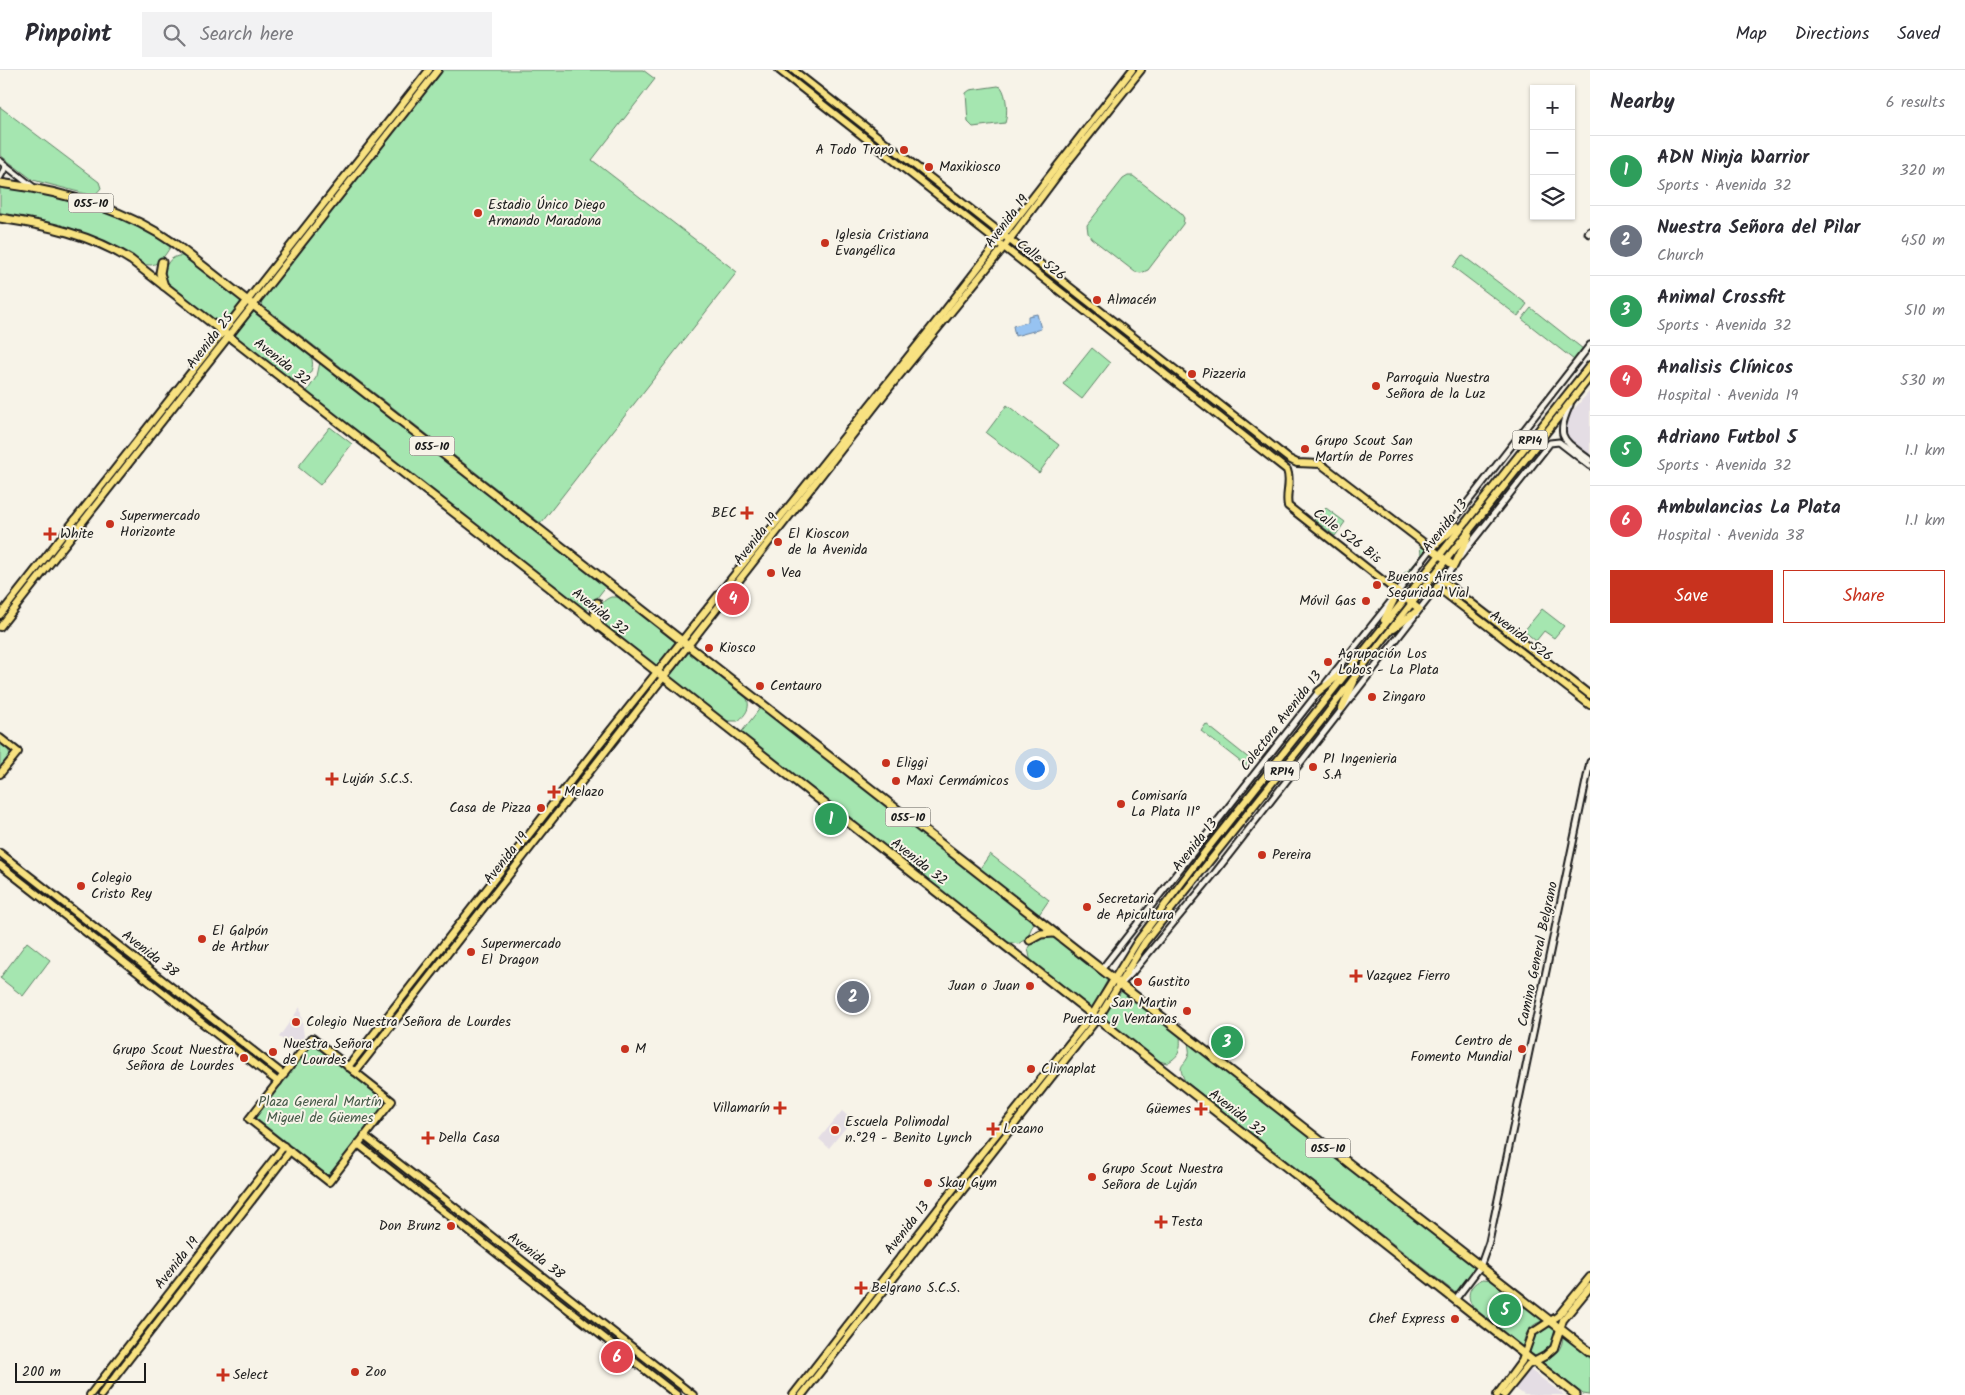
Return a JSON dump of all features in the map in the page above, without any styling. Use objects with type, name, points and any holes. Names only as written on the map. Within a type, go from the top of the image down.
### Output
[{"type":"highway","name":"055-10","points":[[0,183],[34,188]]},
{"type":"highway","name":"Avenida 32","points":[[34,188],[93,204],[147,227],[175,244],[1590,1352]]},
{"type":"highway","name":"Avenida 32","points":[[0,218],[60,229],[112,248],[151,276],[1576,1395]]},
{"type":"highway","points":[[162,262],[160,274],[164,286]]},
{"type":"highway","points":[[597,603],[595,614],[599,627]]},
{"type":"highway","points":[[1030,940],[1041,934],[1054,933]]},
{"type":"main road","name":"Avenida 25","points":[[0,627],[229,337],[250,304],[430,70]]},
{"type":"main road","name":"Avenida 25","points":[[0,615],[222,332],[250,304],[438,70]]},
{"type":"main road","name":"Calle 526","points":[[779,70],[1287,470]]},
{"type":"main road","name":"Calle 526","points":[[793,70],[1294,462],[1321,464],[1432,548]]},
{"type":"main road","name":"Avenida 19","points":[[685,644],[1132,70]]},
{"type":"main road","name":"Avenida 19","points":[[348,1067],[1004,247],[1063,168],[1142,70]]},
{"type":"main road","name":"Avenida 13","points":[[793,1395],[976,1160],[1095,1017],[1113,979],[1137,942],[1200,857],[1590,365]]},
{"type":"main road","name":"Avenida 13","points":[[802,1395],[1095,1017],[1119,984],[1145,942],[1313,732],[1476,520],[1590,377]]},
{"type":"main road","name":"Calle 526 Bis","points":[[1287,470],[1289,476],[1288,506],[1419,609]]},
{"type":"main road","points":[[1470,515],[1432,548],[1454,566],[1476,520]]},
{"type":"main road","name":"Avenida 526","points":[[1442,580],[1590,695]]},
{"type":"main road","name":"Avenida 526","points":[[1436,587],[1590,705]]},
{"type":"main road","points":[[1377,634],[1398,592]]},
{"type":"main road","points":[[1386,636],[1419,609]]},
{"type":"main road","points":[[1318,692],[1352,664]]},
{"type":"main road","points":[[1342,708],[1360,669]]},
{"type":"main road","name":"Avenida 19","points":[[355,1072],[660,675]]},
{"type":"main road","points":[[0,738],[18,752],[0,774]]},
{"type":"main road","name":"Avenida 38","points":[[0,853],[284,1074]]},
{"type":"main road","name":"Avenida 38","points":[[0,865],[278,1082]]},
{"type":"main road","points":[[312,1038],[355,1072],[392,1101],[329,1182],[249,1119],[312,1038]]},
{"type":"main road","name":"Avenida 38","points":[[364,1136],[693,1395]]},
{"type":"main road","name":"Avenida 38","points":[[358,1144],[677,1395]]},
{"type":"main road","name":"Avenida 19","points":[[90,1395],[284,1146]]},
{"type":"main road","name":"Avenida 19","points":[[101,1395],[290,1151]]},
{"type":"main road","points":[[1497,1395],[1517,1370],[1532,1333],[1558,1316],[1590,1277]]},
{"type":"main road","points":[[1504,1395],[1528,1365],[1552,1350],[1563,1320],[1590,1287]]},
{"type":"street","points":[[0,161],[34,188]]},
{"type":"street","points":[[0,176],[6,166]]},
{"type":"street","name":"Colectora Avenida 13","points":[[1101,970],[1590,345]]},
{"type":"street","points":[[1575,395],[1563,420],[1562,432],[1565,441],[1590,460]]},
{"type":"street","points":[[1119,984],[1132,973],[1214,874],[1548,444],[1554,441],[1559,442],[1590,466]]},
{"type":"street","name":"Camino General Belgrano","points":[[1455,1300],[1480,1267],[1491,1234],[1590,762]]},
{"type":"shaded area","points":[[1590,391],[1590,455],[1567,438],[1566,418]]},
{"type":"shaded area","name":"Colegio Nuestra Señora de Lourdes","points":[[300,1007],[304,1036],[295,1048],[279,1037]]},
{"type":"shaded area","name":"Escuela Polimodal n.°29 - Benito Lynch","points":[[842,1111],[852,1120],[829,1148],[819,1139]]},
{"type":"shaded area","points":[[1529,1369],[1564,1395],[1524,1395],[1515,1388]]},
{"type":"green space","points":[[442,70],[643,70],[655,79],[592,160],[737,272],[542,522],[539,522],[262,305],[261,301]]},
{"type":"green space","points":[[998,86],[1003,90],[1006,100],[1005,123],[973,127],[968,122],[966,93],[970,90]]},
{"type":"green space","points":[[0,107],[99,182],[101,188],[94,196],[33,180],[0,155]]},
{"type":"green space","points":[[1133,176],[1180,212],[1184,218],[1183,224],[1148,270],[1141,273],[1135,272],[1091,238],[1088,233],[1087,225],[1123,179]]},
{"type":"green space","points":[[0,186],[47,195],[89,206],[130,222],[172,244],[158,262],[147,265],[118,248],[90,235],[46,222],[0,215]]},
{"type":"green space","points":[[1462,255],[1527,304],[1518,316],[1453,267]]},
{"type":"green space","points":[[185,256],[244,301],[223,327],[169,286],[165,279],[165,271],[171,259]]},
{"type":"green space","points":[[1531,308],[1583,349],[1574,360],[1522,319]]},
{"type":"green space","points":[[255,309],[309,352],[312,364],[309,374],[305,378],[294,380],[288,378],[234,337]]},
{"type":"green space","points":[[1092,348],[1110,363],[1082,399],[1063,384]]},
{"type":"green space","points":[[320,362],[607,585],[586,612],[306,393],[317,376]]},
{"type":"green space","points":[[1007,405],[1059,445],[1039,473],[986,433]]},
{"type":"green space","points":[[330,427],[352,444],[320,485],[298,467]]},
{"type":"green space","points":[[1326,508],[1345,522],[1335,536],[1314,520]]},
{"type":"green space","points":[[1420,543],[1428,549],[1399,587],[1392,582],[1410,569],[1421,556]]},
{"type":"green space","points":[[611,597],[622,597],[679,642],[658,669],[601,624],[599,611],[601,604]]},
{"type":"green space","points":[[1542,609],[1564,626],[1554,638],[1544,631],[1536,641],[1524,631]]},
{"type":"green space","points":[[690,651],[744,693],[748,701],[748,708],[738,721],[724,721],[670,679],[669,677]]},
{"type":"green space","points":[[761,707],[1035,920],[1027,938],[1018,944],[1008,942],[740,734]]},
{"type":"green space","points":[[1206,724],[1251,760],[1246,766],[1201,731]]},
{"type":"green space","points":[[0,742],[8,749],[10,755],[0,770]]},
{"type":"green space","points":[[990,854],[1049,900],[1038,916],[979,870]]},
{"type":"green space","points":[[1052,936],[1108,979],[1092,1009],[1031,963],[1028,948],[1034,938]]},
{"type":"green space","points":[[27,942],[50,960],[23,996],[0,978]]},
{"type":"green space","points":[[1122,991],[1180,1035],[1179,1052],[1175,1058],[1167,1063],[1159,1061],[1102,1017]]},
{"type":"green space","points":[[1188,1042],[1477,1267],[1457,1294],[1185,1081],[1181,1068],[1189,1054]]},
{"type":"green space","name":"Plaza General Martín Miguel de Güemes","points":[[311,1044],[316,1045],[385,1100],[385,1104],[331,1174],[326,1175],[256,1121],[255,1116]]},
{"type":"green space","points":[[1483,1279],[1493,1280],[1545,1320],[1529,1329],[1523,1347],[1473,1307],[1469,1298],[1470,1290]]},
{"type":"green space","points":[[1550,1326],[1556,1330],[1553,1343],[1543,1353],[1535,1356],[1529,1352],[1531,1338],[1537,1331]]},
{"type":"green space","points":[[1563,1335],[1590,1356],[1590,1395],[1583,1394],[1541,1361],[1557,1352],[1562,1345]]},
{"type":"water","points":[[1037,314],[1041,329],[1015,336],[1013,326],[1028,322],[1028,316]]},
{"type":"place","name":"A Todo Trapo","points":[[904,150]]},
{"type":"place","name":"Maxikiosco","points":[[929,167]]},
{"type":"place","name":"Estadio Único Diego Armando Maradona","points":[[478,213]]},
{"type":"place","name":"Iglesia Cristiana Evangélica","points":[[825,243]]},
{"type":"place","name":"Almacén","points":[[1097,300]]},
{"type":"place","name":"Pizzeria","points":[[1192,374]]},
{"type":"place","name":"Parroquia Nuestra Señora de la Luz","points":[[1376,386]]},
{"type":"place","name":"Grupo Scout San Martín de Porres","points":[[1305,449]]},
{"type":"place","name":"BEC","points":[[747,513]]},
{"type":"place","name":"Supermercado Horizonte","points":[[110,524]]},
{"type":"place","name":"White","points":[[50,534]]},
{"type":"place","name":"El Kioscon de la Avenida","points":[[778,542]]},
{"type":"place","name":"Vea","points":[[771,573]]},
{"type":"place","name":"Buenos Aires Seguridad Vial","points":[[1377,585]]},
{"type":"place","name":"Analisis Clínicos","points":[[733,599]]},
{"type":"place","name":"Móvil Gas","points":[[1366,601]]},
{"type":"place","name":"Kiosco","points":[[709,648]]},
{"type":"place","name":"Agrupación Los Lobos - La Plata","points":[[1328,662]]},
{"type":"place","name":"Centauro","points":[[760,686]]},
{"type":"place","name":"Zingaro","points":[[1372,697]]},
{"type":"place","name":"Eliggi","points":[[886,763]]},
{"type":"place","name":"P1 Ingenieria S.A","points":[[1313,767]]},
{"type":"place","name":"Luján S.C.S.","points":[[332,779]]},
{"type":"place","name":"Maxi Cermámicos","points":[[896,781]]},
{"type":"place","name":"Melazo","points":[[554,792]]},
{"type":"place","name":"Comisaría La Plata 11°","points":[[1121,804]]},
{"type":"place","name":"Casa de Pizza","points":[[541,808]]},
{"type":"place","name":"ADN Ninja Warrior","points":[[831,819]]},
{"type":"place","name":"Pereira","points":[[1262,855]]},
{"type":"place","name":"Colegio Cristo Rey","points":[[81,886]]},
{"type":"place","name":"Secretaria de Apicultura","points":[[1087,907]]},
{"type":"place","name":"El Galpón de Arthur","points":[[202,939]]},
{"type":"place","name":"Supermercado El Dragon","points":[[471,952]]},
{"type":"place","name":"Vazquez Fierro","points":[[1356,976]]},
{"type":"place","name":"Gustito","points":[[1138,982]]},
{"type":"place","name":"Juan o Juan","points":[[1030,986]]},
{"type":"place","name":"Nuestra Señora del Pilar","points":[[853,997]]},
{"type":"place","name":"San Martin Puertas y Ventanas","points":[[1187,1011]]},
{"type":"place","name":"Colegio Nuestra Señora de Lourdes","points":[[296,1022]]},
{"type":"place","name":"Animal Crossfit","points":[[1227,1042]]},
{"type":"place","name":"M","points":[[625,1049]]},
{"type":"place","name":"Centro de Fomento Mundial","points":[[1522,1049]]},
{"type":"place","name":"Nuestra Señora de Lourdes","points":[[273,1052]]},
{"type":"place","name":"Grupo Scout Nuestra Señora de Lourdes","points":[[244,1058]]},
{"type":"place","name":"Climaplat","points":[[1031,1069]]},
{"type":"place","name":"Villamarín","points":[[780,1108]]},
{"type":"place","name":"Güemes","points":[[1201,1109]]},
{"type":"place","name":"Lozano","points":[[993,1129]]},
{"type":"place","name":"Escuela Polimodal n.°29 - Benito Lynch","points":[[835,1130]]},
{"type":"place","name":"Della Casa","points":[[428,1138]]},
{"type":"place","name":"Grupo Scout Nuestra Señora de Luján","points":[[1092,1177]]},
{"type":"place","name":"Skay Gym","points":[[928,1183]]},
{"type":"place","name":"Testa","points":[[1161,1222]]},
{"type":"place","name":"Don Brunz","points":[[451,1226]]},
{"type":"place","name":"Belgrano S.C.S.","points":[[861,1288]]},
{"type":"place","name":"Adriano Futbol 5","points":[[1505,1310]]},
{"type":"place","name":"Chef Express","points":[[1455,1319]]},
{"type":"place","name":"Ambulancias La Plata","points":[[617,1357]]},
{"type":"place","name":"Zoo","points":[[355,1372]]},
{"type":"place","name":"Select","points":[[223,1375]]}]
